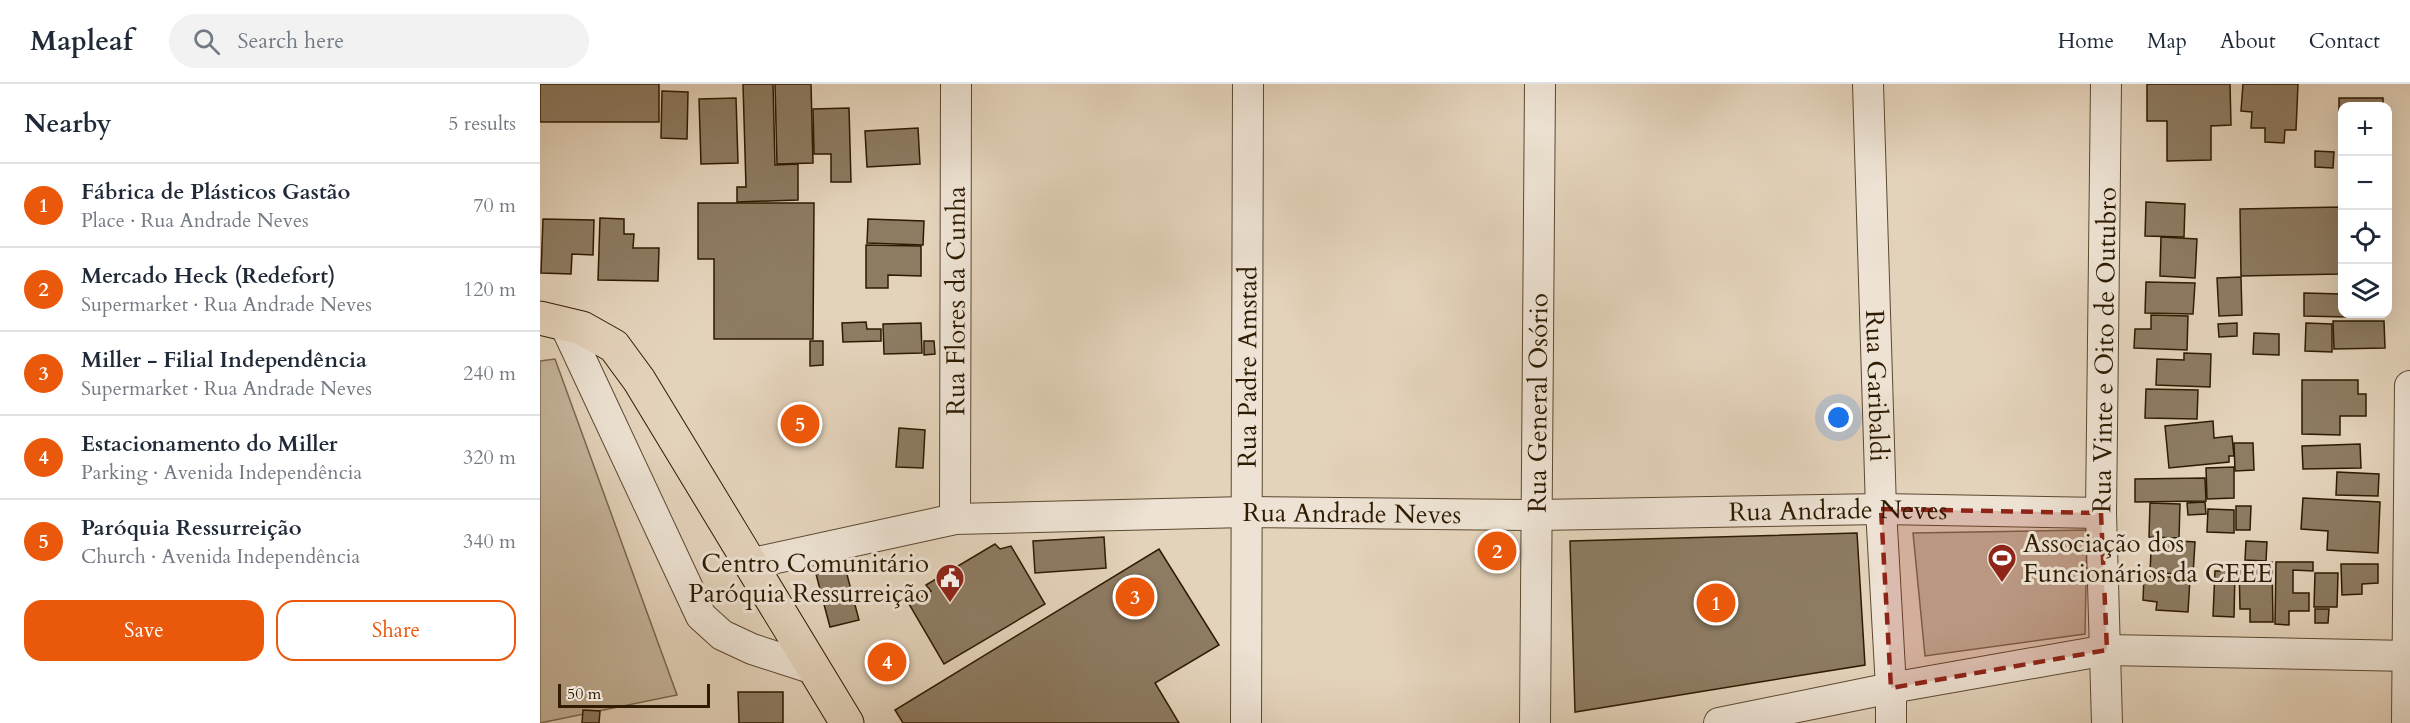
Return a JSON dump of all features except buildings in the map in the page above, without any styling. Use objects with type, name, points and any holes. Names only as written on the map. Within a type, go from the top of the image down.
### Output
[{"type":"main road","points":[[552,320],[582,328],[614,346],[639,380],[847,723]]},
{"type":"street","name":"Rua Flores da Cunha","points":[[955,519],[956,84]]},
{"type":"street","name":"Rua Padre Amstad","points":[[1246,723],[1248,84]]},
{"type":"street","name":"Rua General Osório","points":[[1535,723],[1540,84]]},
{"type":"street","name":"Rua Garibaldi","points":[[1868,84],[1881,509],[1891,723]]},
{"type":"street","name":"Rua Vinte e Oito de Outubro","points":[[2106,84],[2101,513],[2107,650],[2107,723]]},
{"type":"street","points":[[552,320],[701,616],[722,635],[752,649],[814,669]]},
{"type":"street","points":[[2407,723],[2410,386]]},
{"type":"street","name":"Rua Andrade Neves","points":[[749,564],[955,519],[1246,512],[1538,515],[1881,509],[2101,513]]},
{"type":"street","points":[[1719,723],[1891,687],[2107,650],[2408,656]]},
{"type":"highlighted area","points":[[1881,509],[2101,513],[2107,650],[1891,688]]},
{"type":"shaded area","points":[[555,359],[677,695],[540,723],[540,361]]},
{"type":"shaded area","name":"Associação dos Funcionários da CEEE","points":[[2087,530],[2085,634],[1925,656],[1913,533]]},
{"type":"place","name":"Paróquia Ressurreição","points":[[800,424]]},
{"type":"place","name":"Mercado Heck (Redefort)","points":[[1497,551]]},
{"type":"place","name":"Associação dos Funcionários da CEEE","points":[[2002,584]]},
{"type":"place","name":"Miller - Filial Independência","points":[[1135,597]]},
{"type":"place","name":"Fábrica de Plásticos Gastão","points":[[1716,603]]},
{"type":"place","name":"Centro Comunitário Paróquia Ressurreição","points":[[950,604]]},
{"type":"place","name":"Estacionamento do Miller","points":[[887,662]]}]
